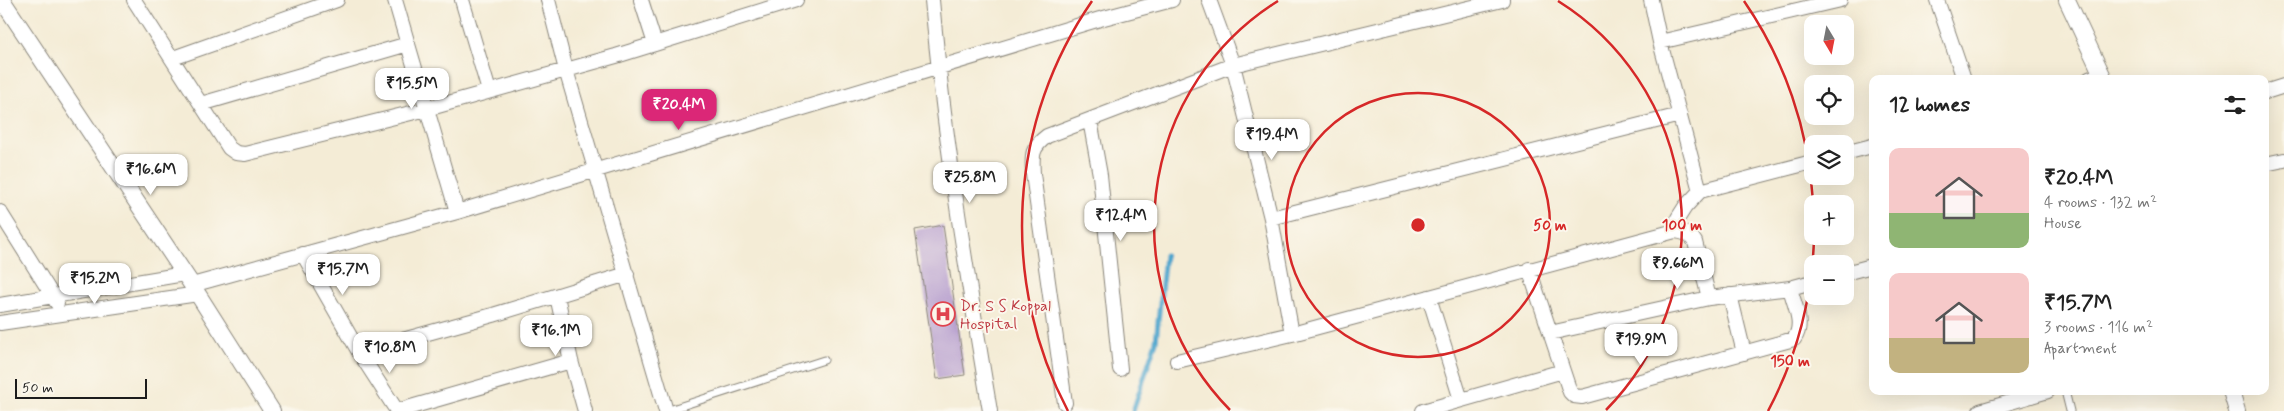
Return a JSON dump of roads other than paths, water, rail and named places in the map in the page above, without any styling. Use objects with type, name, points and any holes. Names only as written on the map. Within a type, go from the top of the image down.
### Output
[{"type":"street","points":[[2,0],[191,284],[272,411]]},
{"type":"street","points":[[134,0],[229,148],[236,154],[245,154],[427,108],[566,70],[796,0]]},
{"type":"street","points":[[173,58],[337,0]]},
{"type":"street","points":[[395,0],[457,212]]},
{"type":"street","points":[[462,0],[489,91]]},
{"type":"street","points":[[548,0],[566,70],[666,411]]},
{"type":"street","points":[[641,0],[655,44]]},
{"type":"street","points":[[932,0],[938,69],[955,202],[990,411]]},
{"type":"street","points":[[0,324],[64,315],[191,284],[457,212],[1100,19],[1172,0]]},
{"type":"street","points":[[1209,0],[1233,65],[1271,218],[1292,334]]},
{"type":"street","points":[[1065,403],[1033,174],[1032,154],[1037,144],[1047,136],[1233,65],[1502,0]]},
{"type":"street","points":[[1651,0],[1660,42],[1700,191]]},
{"type":"street","points":[[1660,42],[1840,0]]},
{"type":"street","points":[[1937,0],[1963,75]]},
{"type":"street","points":[[2067,0],[2097,75]]},
{"type":"street","points":[[201,104],[408,44]]},
{"type":"street","points":[[2269,91],[2284,86]]},
{"type":"street","points":[[1271,218],[1680,115]]},
{"type":"street","points":[[1090,120],[1100,175],[1120,369]]},
{"type":"street","points":[[1854,151],[1869,147]]},
{"type":"street","points":[[2269,163],[2284,160]]},
{"type":"street","points":[[1675,231],[1681,213],[1692,197],[1700,191],[1804,164]]},
{"type":"street","points":[[0,212],[64,315]]},
{"type":"street","points":[[1177,361],[1292,334],[1675,231],[1684,232],[1691,236],[1695,242],[1709,298]]},
{"type":"street","points":[[303,254],[359,352],[397,411],[571,361]]},
{"type":"street","points":[[1854,271],[1869,267]]},
{"type":"street","points":[[1529,269],[1570,392],[1574,396],[1582,397],[1794,339],[1800,324],[1790,288]]},
{"type":"street","points":[[359,352],[557,296],[627,274]]},
{"type":"street","points":[[0,305],[191,284]]},
{"type":"street","points":[[1550,333],[1709,298],[1790,288],[1804,284]]},
{"type":"street","points":[[1730,295],[1744,353]]},
{"type":"street","points":[[557,296],[571,361],[585,411]]},
{"type":"street","points":[[1429,297],[1461,400]]},
{"type":"street","points":[[1423,411],[1563,371]]},
{"type":"street","points":[[1980,411],[2034,395]]},
{"type":"street","points":[[2232,395],[2237,411]]},
{"type":"lane","points":[[666,411],[824,360]]},
{"type":"lane","points":[[2066,395],[2070,411]]},
{"type":"waterway","points":[[1133,411],[1156,341],[1165,255]]},
{"type":"place","name":"Dr. S S Koppal Hospital","points":[[943,314]]}]
